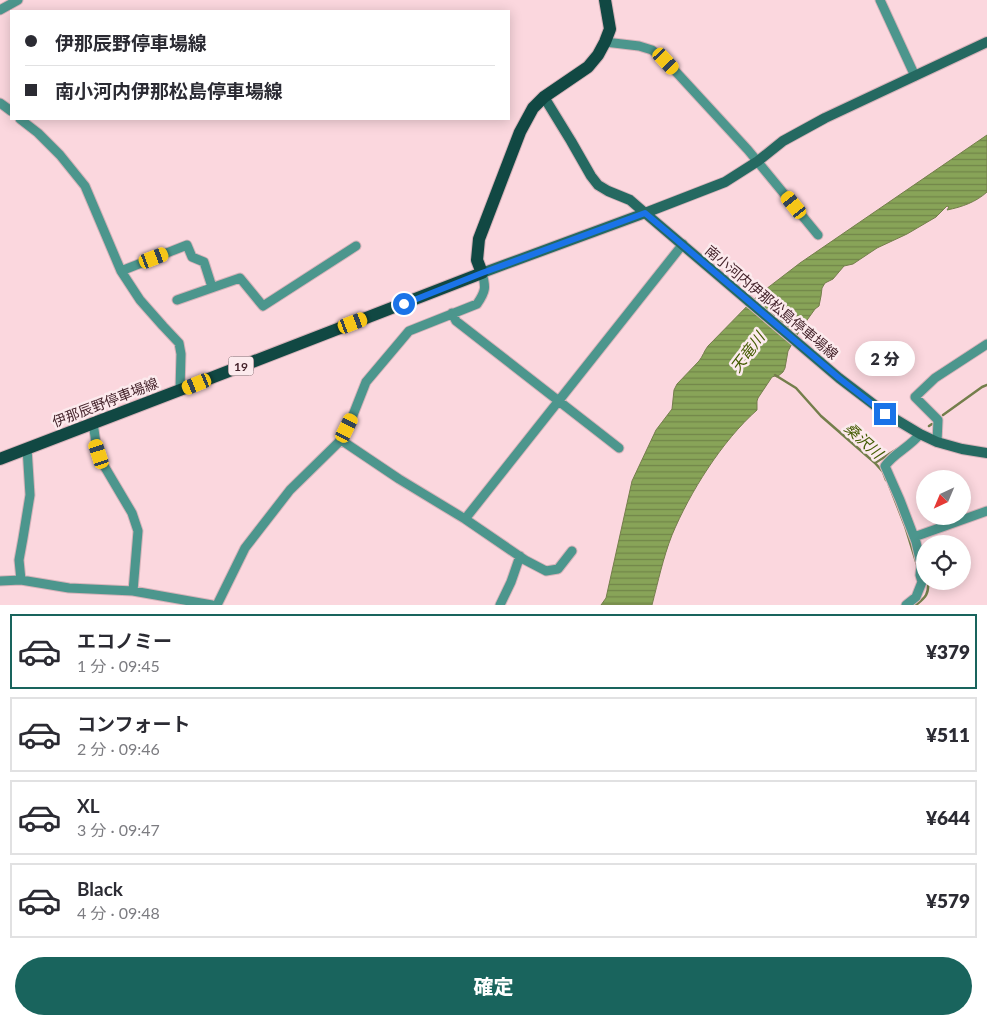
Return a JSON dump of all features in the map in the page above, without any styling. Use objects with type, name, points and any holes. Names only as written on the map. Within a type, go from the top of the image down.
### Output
[{"type":"main road","points":[[605,0],[610,29],[598,55],[588,67],[544,97],[533,108],[520,132],[479,239],[477,260],[482,273],[725,182],[758,161],[783,141],[826,118],[987,42]]},
{"type":"main road","name":"南小河内伊那松島停車場線","points":[[544,97],[598,185],[630,200],[880,410],[901,424],[937,442],[987,453]]},
{"type":"main road","name":"伊那辰野停車場線","points":[[0,458],[482,273]]},
{"type":"street","points":[[0,10],[18,0]]},
{"type":"street","points":[[880,0],[915,76]]},
{"type":"street","points":[[605,42],[639,46],[652,50],[666,61],[758,161],[818,234]]},
{"type":"street","points":[[0,102],[10,110]]},
{"type":"street","points":[[21,120],[38,133],[60,155],[85,186],[121,270],[140,300],[179,343],[181,354],[180,390]]},
{"type":"street","points":[[465,519],[683,244]]},
{"type":"street","points":[[121,270],[187,245],[192,257],[204,262],[212,287]]},
{"type":"street","points":[[177,300],[240,278],[263,306],[356,246]]},
{"type":"street","points":[[217,605],[244,548],[290,490],[341,440],[366,382],[409,331],[477,304],[483,295],[486,285],[482,273]]},
{"type":"street","points":[[452,313],[456,321],[619,448]]},
{"type":"street","points":[[937,442],[938,420],[915,397],[935,378],[987,344]]},
{"type":"street","points":[[93,423],[102,464],[132,513],[138,532],[133,591]]},
{"type":"street","points":[[906,605],[916,597],[922,582],[920,575],[921,564],[914,537],[885,466],[890,458],[914,442],[920,434]]},
{"type":"street","points":[[341,440],[398,479],[546,571],[558,569],[572,551]]},
{"type":"street","points":[[22,580],[19,560],[30,496],[27,448]]},
{"type":"street","points":[[914,537],[987,511]]},
{"type":"street","points":[[500,605],[520,556]]},
{"type":"street","points":[[0,581],[22,580],[69,588],[133,591],[212,605]]},
{"type":"water","name":"天竜川","points":[[987,135],[987,192],[978,199],[963,206],[947,210],[949,207],[947,206],[936,217],[907,234],[877,248],[853,264],[844,266],[833,279],[825,283],[822,288],[819,306],[800,330],[788,351],[783,372],[777,377],[772,377],[758,398],[757,410],[719,452],[688,502],[672,535],[652,605],[601,605],[606,598],[632,481],[656,430],[672,409],[674,390],[677,384],[699,361],[708,346],[757,296],[800,263]]},
{"type":"waterway","name":"桑沢川","points":[[775,375],[796,388],[821,416],[875,463],[883,472],[886,480]]},
{"type":"waterway","points":[[943,415],[987,385]]},
{"type":"waterway","points":[[875,463],[897,449]]},
{"type":"waterway","name":"桑沢川","points":[[889,485],[916,562]]},
{"type":"waterway","name":"桑沢川","points":[[916,605],[926,595],[928,590]]},
{"type":"route","points":[[404,304],[645,213],[839,378],[885,414]]}]
